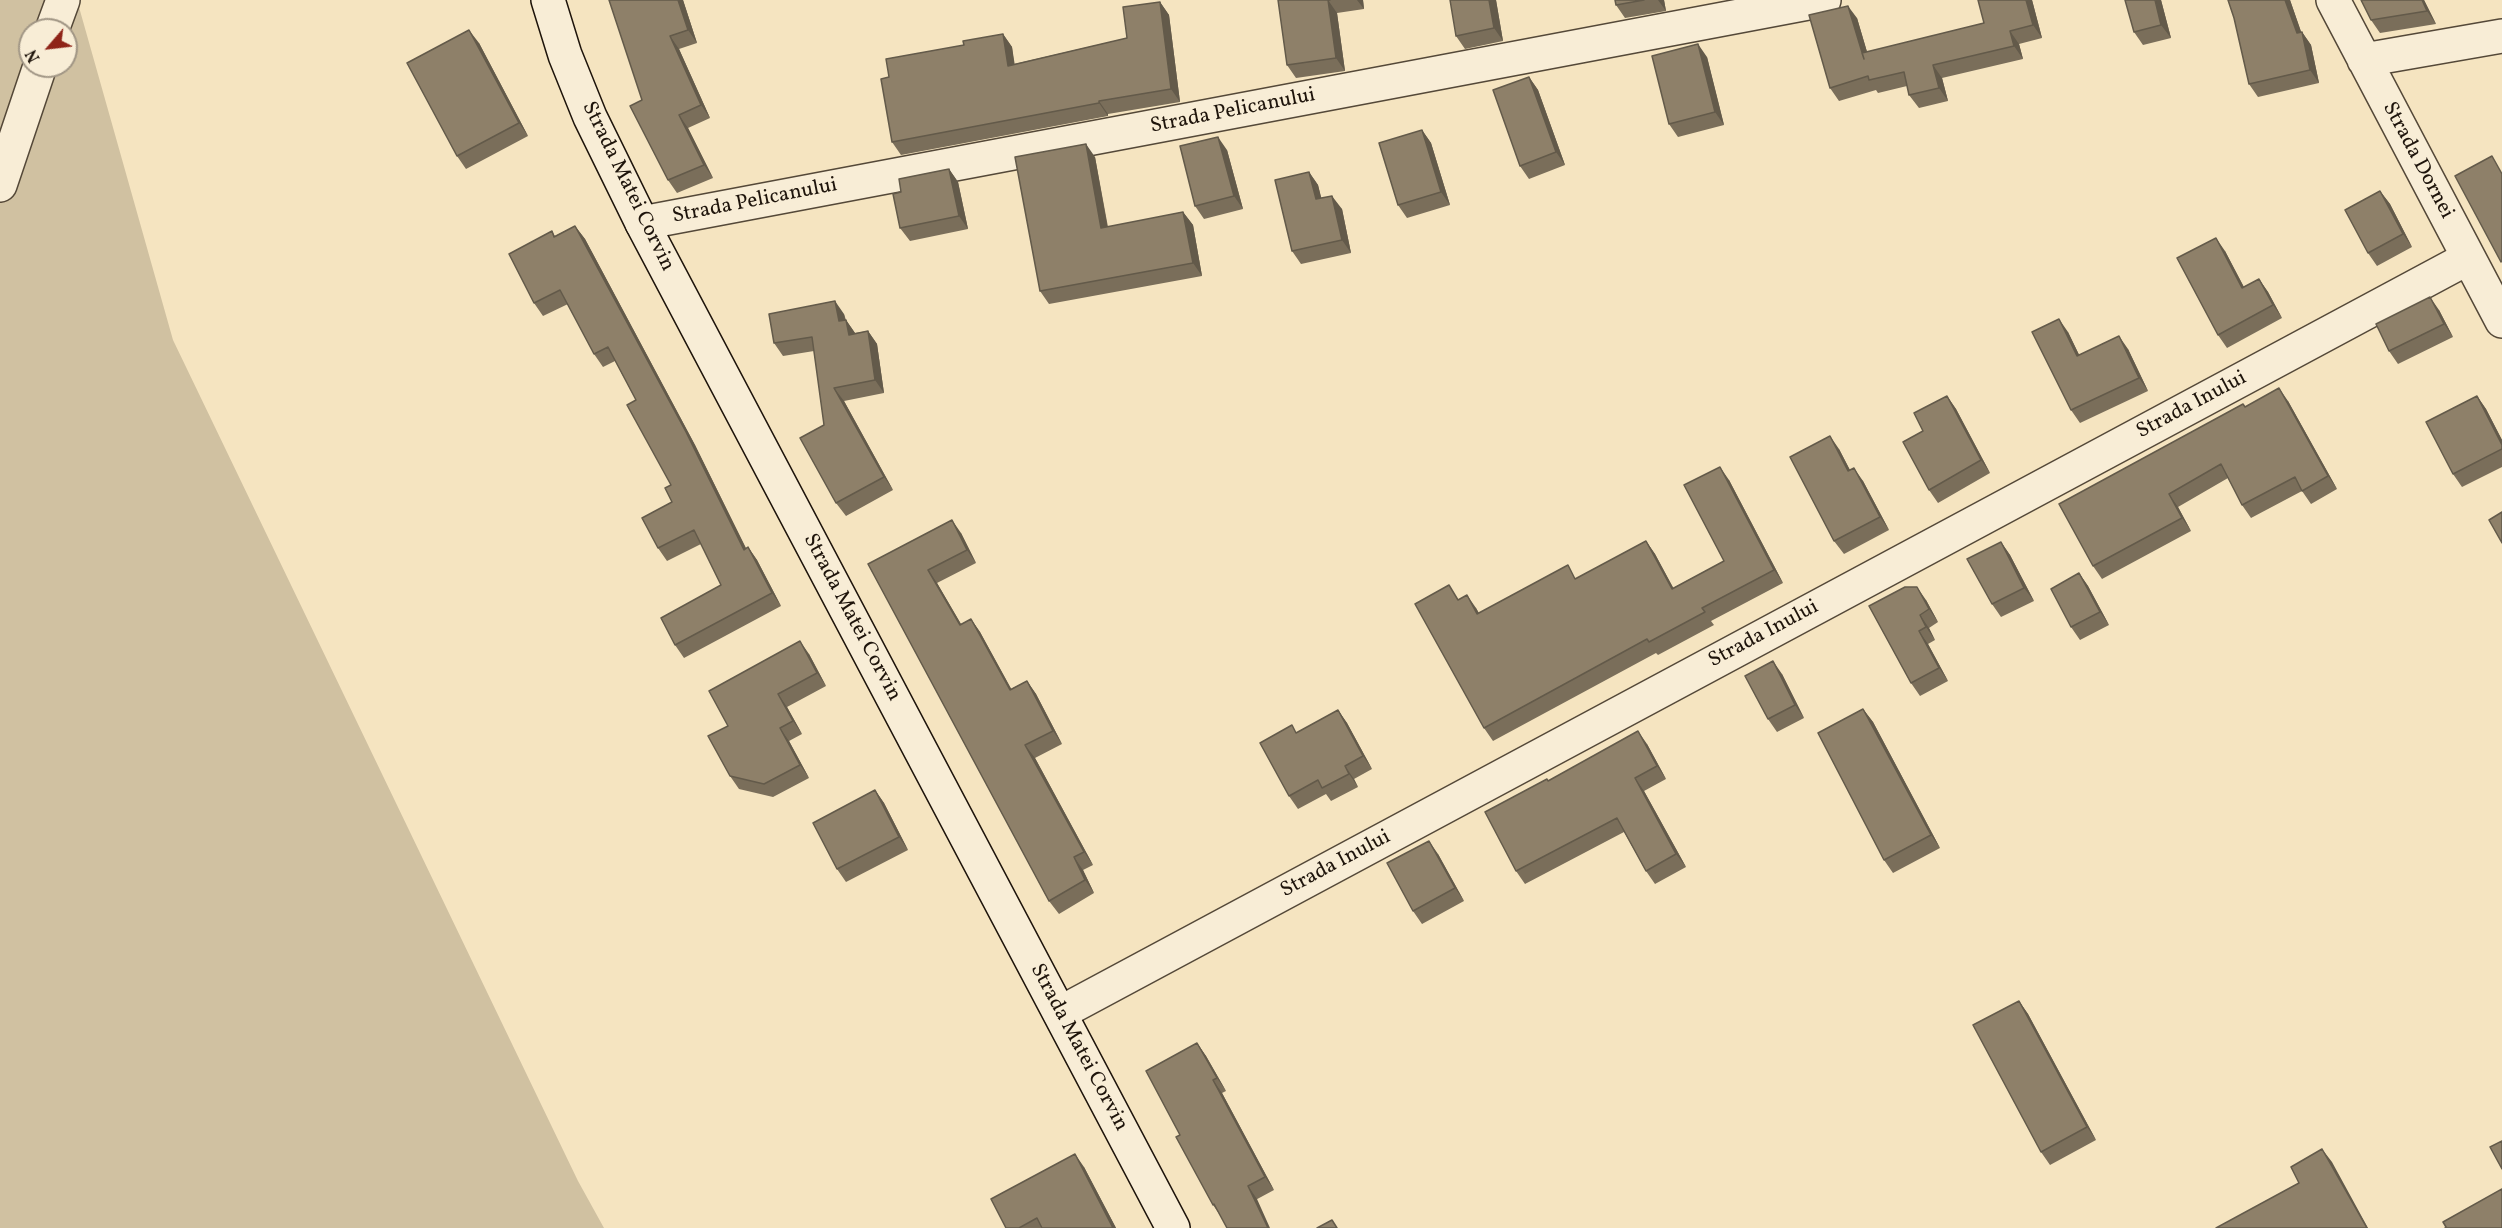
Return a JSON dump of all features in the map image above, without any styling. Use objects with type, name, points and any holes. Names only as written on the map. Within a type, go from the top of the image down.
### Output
[{"type":"street","points":[[56,18],[63,0]]},
{"type":"street","name":"Strada Matei Corvin","points":[[548,0],[565,55],[590,117],[642,223],[1173,1228]]},
{"type":"street","name":"Strada Pelicanului","points":[[642,223],[1824,0]]},
{"type":"street","name":"Strada Dornei","points":[[2333,0],[2502,321]]},
{"type":"street","points":[[2364,60],[2502,36]]},
{"type":"street","points":[[0,185],[36,78]]},
{"type":"street","name":"Strada Inului","points":[[1060,1013],[2468,258]]},
{"type":"shaded area","points":[[0,0],[77,0],[173,340],[578,1181],[604,1228],[0,1228]]},
{"type":"building","points":[[609,0],[678,0],[688,30],[670,36],[701,105],[679,115],[704,165],[668,180],[630,106],[642,100]]},
{"type":"building","points":[[1278,0],[1328,0],[1336,58],[1287,65]]},
{"type":"building","points":[[1450,0],[1489,0],[1494,28],[1456,36]]},
{"type":"building","points":[[1615,0],[1644,0],[1616,5]]},
{"type":"building","points":[[1978,0],[2026,0],[2033,25],[2010,31],[2014,46],[1933,65],[1939,88],[1909,95],[1904,72],[1869,80],[1868,76],[1830,88],[1809,15],[1848,6],[1862,53],[1984,23]]},
{"type":"building","points":[[2125,0],[2155,0],[2161,25],[2134,32]]},
{"type":"building","points":[[2228,0],[2285,0],[2297,33],[2302,32],[2310,70],[2249,84]]},
{"type":"building","points":[[2361,0],[2422,0],[2427,11],[2371,20]]},
{"type":"building","points":[[1160,2],[1171,89],[892,142],[881,79],[889,77],[886,59],[964,45],[963,41],[1003,34],[1008,66],[1127,38],[1123,7]]},
{"type":"building","points":[[469,30],[519,123],[457,156],[407,63]]},
{"type":"building","points":[[1698,44],[1715,112],[1669,124],[1652,56]]},
{"type":"building","points":[[1529,77],[1556,152],[1520,166],[1493,90]]},
{"type":"building","points":[[1422,130],[1441,192],[1398,205],[1379,143]]},
{"type":"building","points":[[1218,137],[1234,196],[1195,206],[1180,146]]},
{"type":"building","points":[[1086,144],[1101,228],[1183,212],[1193,263],[1040,291],[1015,157]]},
{"type":"building","points":[[2492,156],[2502,174],[2501,262],[2455,176]]},
{"type":"building","points":[[949,169],[959,216],[900,228],[893,194],[901,192],[899,179]]},
{"type":"building","points":[[1309,172],[1316,199],[1332,196],[1342,240],[1292,251],[1275,180]]},
{"type":"building","points":[[2380,191],[2403,234],[2368,253],[2345,210]]},
{"type":"building","points":[[575,226],[686,432],[744,550],[748,547],[772,593],[675,645],[661,618],[721,585],[694,530],[658,548],[642,518],[672,502],[665,488],[671,485],[627,405],[636,400],[608,347],[594,354],[560,290],[534,303],[509,254],[552,231],[554,237]]},
{"type":"building","points":[[2216,238],[2242,288],[2259,279],[2273,305],[2218,335],[2177,258]]},
{"type":"building","points":[[2430,297],[2444,324],[2389,351],[2376,324]]},
{"type":"building","points":[[835,301],[839,321],[846,320],[849,335],[868,331],[875,380],[834,388],[884,477],[836,503],[800,438],[824,425],[812,337],[774,343],[769,314]]},
{"type":"building","points":[[2059,319],[2077,356],[2119,336],[2139,378],[2071,410],[2032,332]]},
{"type":"building","points":[[2279,388],[2328,476],[2302,491],[2295,477],[2242,505],[2221,464],[2169,494],[2182,518],[2093,566],[2059,504],[2243,404],[2245,407]]},
{"type":"building","points":[[1947,396],[1981,460],[1929,490],[1903,442],[1923,431],[1914,413]]},
{"type":"building","points":[[2477,396],[2502,449],[2453,474],[2426,422]]},
{"type":"building","points":[[1830,436],[1848,471],[1854,468],[1880,517],[1834,541],[1790,457]]},
{"type":"building","points":[[1720,467],[1774,570],[1702,608],[1705,612],[1649,642],[1647,639],[1484,728],[1415,604],[1449,585],[1458,600],[1467,595],[1477,614],[1568,565],[1575,579],[1646,541],[1672,589],[1724,561],[1684,485]]},
{"type":"building","points":[[2502,512],[2502,543],[2489,520]]},
{"type":"building","points":[[952,520],[967,550],[928,570],[960,625],[971,619],[1010,690],[1027,681],[1053,731],[1025,745],[1084,852],[1074,857],[1085,880],[1049,901],[868,564]]},
{"type":"building","points":[[2001,542],[2024,588],[1992,604],[1967,559]]},
{"type":"building","points":[[2079,573],[2100,612],[2071,627],[2051,589]]},
{"type":"building","points":[[1905,587],[1917,587],[1929,609],[1920,615],[1926,627],[1919,631],[1939,668],[1911,683],[1869,606]]},
{"type":"building","points":[[800,641],[817,673],[778,694],[793,721],[780,728],[800,765],[764,784],[730,776],[708,736],[728,726],[709,691]]},
{"type":"building","points":[[1773,661],[1795,705],[1768,719],[1745,676]]},
{"type":"building","points":[[1863,709],[1931,835],[1884,860],[1818,733]]},
{"type":"building","points":[[1338,710],[1363,756],[1345,766],[1349,774],[1322,788],[1318,780],[1289,796],[1260,743],[1292,725],[1296,733]]},
{"type":"building","points":[[1638,731],[1657,766],[1635,778],[1676,854],[1646,871],[1617,818],[1516,871],[1485,812],[1547,779],[1548,781]]},
{"type":"building","points":[[875,790],[899,837],[837,869],[813,823]]},
{"type":"building","points":[[1429,841],[1455,888],[1413,911],[1387,863]]},
{"type":"building","points":[[2019,1001],[2087,1127],[2041,1152],[1973,1025]]},
{"type":"building","points":[[1197,1043],[1217,1078],[1213,1080],[1265,1177],[1248,1186],[1268,1228],[1227,1228],[1176,1137],[1180,1135],[1146,1071]]},
{"type":"building","points":[[2502,1141],[2502,1169],[2490,1147]]},
{"type":"building","points":[[2322,1149],[2367,1228],[2216,1228],[2299,1183],[2291,1167]]},
{"type":"building","points":[[1075,1154],[1113,1228],[1042,1228],[1037,1218],[1019,1228],[1006,1228],[991,1199]]},
{"type":"building","points":[[2502,1189],[2502,1228],[2445,1228],[2443,1222]]},
{"type":"building","points":[[1332,1220],[1337,1228],[1317,1228]]}]
